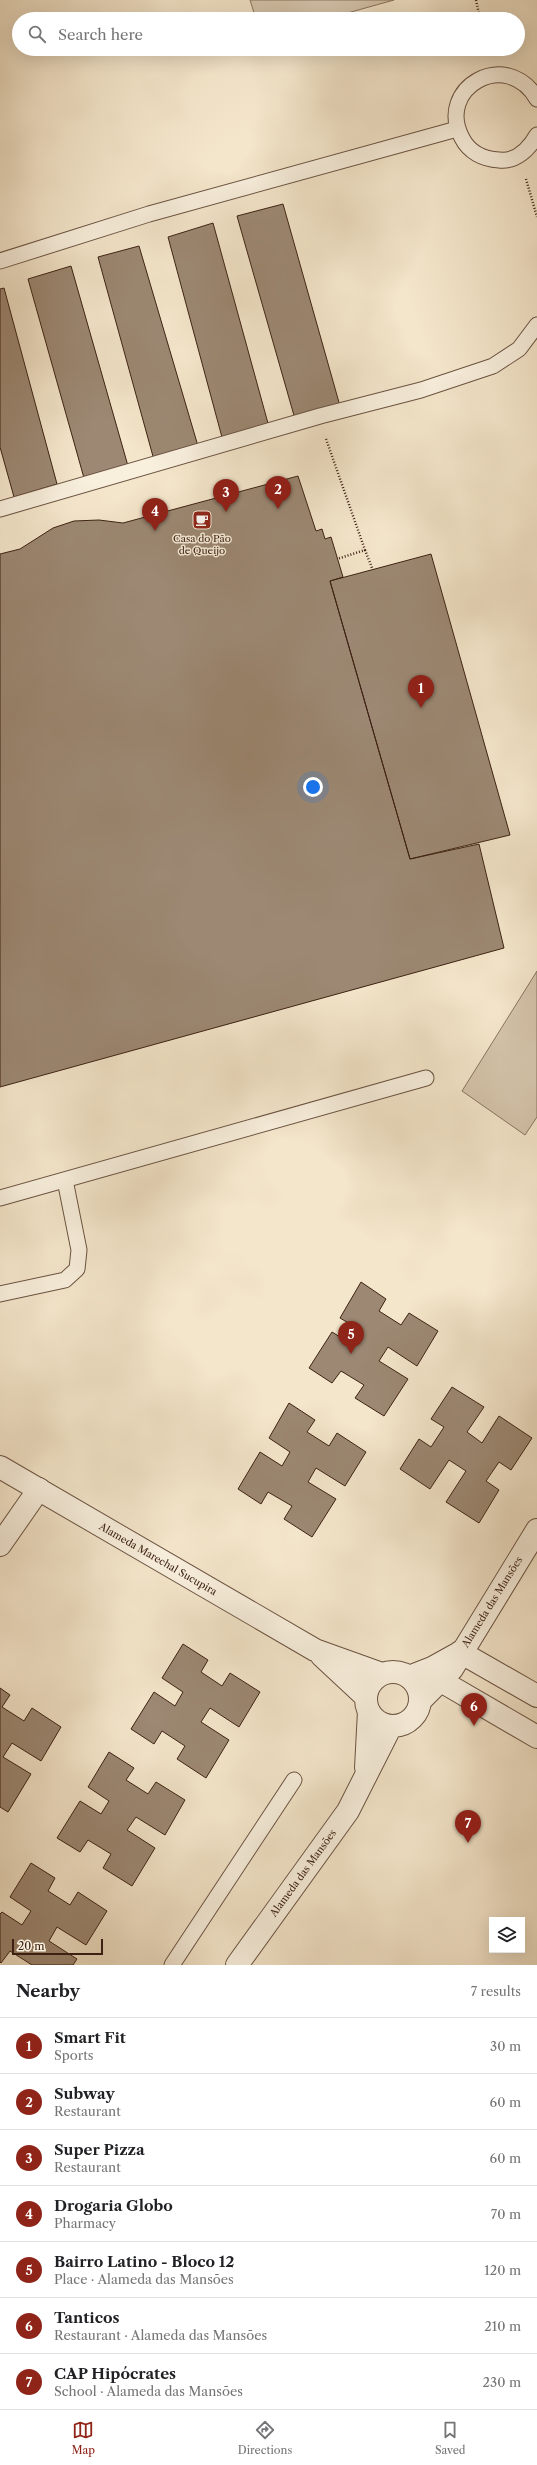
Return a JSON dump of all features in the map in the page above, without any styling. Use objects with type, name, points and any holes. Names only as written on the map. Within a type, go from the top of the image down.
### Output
[{"type":"street","name":"Alameda Marechal Sucupira","points":[[0,1467],[315,1650],[382,1674]]},
{"type":"street","points":[[0,1545],[39,1489]]},
{"type":"street","name":"Alameda das Mansões","points":[[420,1701],[441,1682],[537,1530]]},
{"type":"street","name":"Alameda Marechal Sucupira","points":[[315,1650],[367,1704]]},
{"type":"street","points":[[460,1652],[537,1696]]},
{"type":"street","name":"Alameda das Mansões","points":[[409,1676],[432,1668],[460,1652]]},
{"type":"street","points":[[395,1672],[409,1676],[418,1688],[420,1701],[416,1715],[405,1724],[391,1726],[378,1722],[367,1704],[371,1684],[382,1674],[395,1672]]},
{"type":"street","points":[[441,1682],[537,1737]]},
{"type":"street","name":"Alameda das Mansões","points":[[365,1777],[367,1704]]},
{"type":"street","name":"Alameda das Mansões","points":[[237,1965],[348,1811],[391,1726]]},
{"type":"lane","points":[[537,99],[531,89],[521,80],[508,75],[483,77],[464,91],[456,109],[457,129],[466,146],[481,157],[503,161],[520,155],[532,145],[537,135]]},
{"type":"lane","points":[[0,261],[149,214],[457,129]]},
{"type":"lane","points":[[0,509],[328,414],[421,390],[493,366],[519,349],[537,325]]},
{"type":"lane","points":[[0,1198],[426,1078]]},
{"type":"lane","points":[[0,1294],[65,1280],[76,1269],[79,1250],[65,1180]]},
{"type":"lane","points":[[172,1965],[294,1780]]},
{"type":"path","points":[[476,0],[479,12]]},
{"type":"path","points":[[520,155],[537,217]]},
{"type":"path","points":[[324,433],[372,568]]},
{"type":"path","points":[[337,558],[365,550]]},
{"type":"shaded area","points":[[250,0],[394,0],[351,12],[254,12]]},
{"type":"shaded area","points":[[537,971],[537,1117],[525,1135],[462,1091]]},
{"type":"building","points":[[283,204],[340,406],[295,419],[237,216]]},
{"type":"building","points":[[213,223],[269,427],[223,441],[168,237]]},
{"type":"building","points":[[139,246],[198,446],[154,460],[98,257]]},
{"type":"building","points":[[71,266],[128,466],[84,478],[28,279]]},
{"type":"building","points":[[4,288],[57,484],[14,497],[0,447],[0,289]]},
{"type":"building","points":[[298,476],[316,531],[322,529],[325,539],[331,537],[343,577],[330,581],[410,859],[479,844],[504,948],[0,1087],[0,554],[20,549],[53,528],[74,521],[99,520],[123,523]]},
{"type":"building","points":[[431,554],[510,835],[410,859],[330,581]]},
{"type":"building","points":[[361,1282],[386,1299],[379,1311],[401,1325],[409,1313],[438,1331],[417,1366],[388,1347],[379,1361],[408,1379],[384,1416],[355,1398],[364,1385],[341,1371],[332,1383],[309,1368],[332,1332],[353,1345],[362,1331],[340,1318]]},
{"type":"building","points":[[452,1387],[484,1407],[467,1432],[482,1443],[499,1416],[532,1438],[511,1470],[499,1462],[486,1481],[499,1490],[479,1523],[446,1502],[466,1471],[449,1460],[430,1489],[400,1469],[419,1439],[431,1447],[444,1427],[431,1419]]},
{"type":"building","points":[[289,1403],[315,1420],[307,1432],[329,1446],[337,1433],[366,1452],[345,1486],[316,1468],[308,1482],[336,1499],[312,1537],[284,1519],[292,1506],[268,1492],[261,1504],[238,1489],[260,1452],[282,1466],[290,1452],[269,1438]]},
{"type":"building","points":[[183,1644],[208,1660],[201,1672],[222,1686],[230,1673],[260,1692],[239,1727],[210,1708],[201,1722],[229,1740],[206,1778],[177,1759],[185,1746],[162,1731],[154,1744],[131,1729],[154,1692],[175,1706],[183,1692],[162,1678]]},
{"type":"building","points":[[0,1688],[10,1695],[2,1707],[24,1721],[32,1708],[61,1727],[41,1761],[12,1743],[3,1757],[31,1774],[8,1812],[0,1807]]},
{"type":"building","points":[[109,1752],[134,1768],[126,1780],[148,1794],[156,1782],[185,1800],[165,1835],[136,1817],[127,1830],[155,1848],[132,1886],[103,1868],[111,1854],[88,1840],[80,1852],[57,1838],[80,1801],[101,1814],[109,1801],[88,1787]]},
{"type":"building","points":[[31,1863],[55,1878],[48,1891],[70,1905],[78,1892],[107,1911],[86,1945],[57,1927],[49,1941],[77,1959],[73,1965],[32,1965],[10,1951],[1,1963],[0,1962],[0,1914],[2,1912],[22,1925],[31,1911],[10,1897]]},
{"type":"place","name":"Subway","points":[[278,509]]},
{"type":"place","name":"Super Pizza","points":[[226,512]]},
{"type":"place","name":"Casa do Pão de Queijo","points":[[202,520]]},
{"type":"place","name":"Drogaria Globo","points":[[155,531]]},
{"type":"place","name":"Smart Fit","points":[[421,708]]},
{"type":"place","name":"Bairro Latino - Bloco 12","points":[[351,1354]]},
{"type":"place","name":"Tanticos","points":[[474,1726]]},
{"type":"place","name":"CAP Hipócrates","points":[[468,1843]]}]
